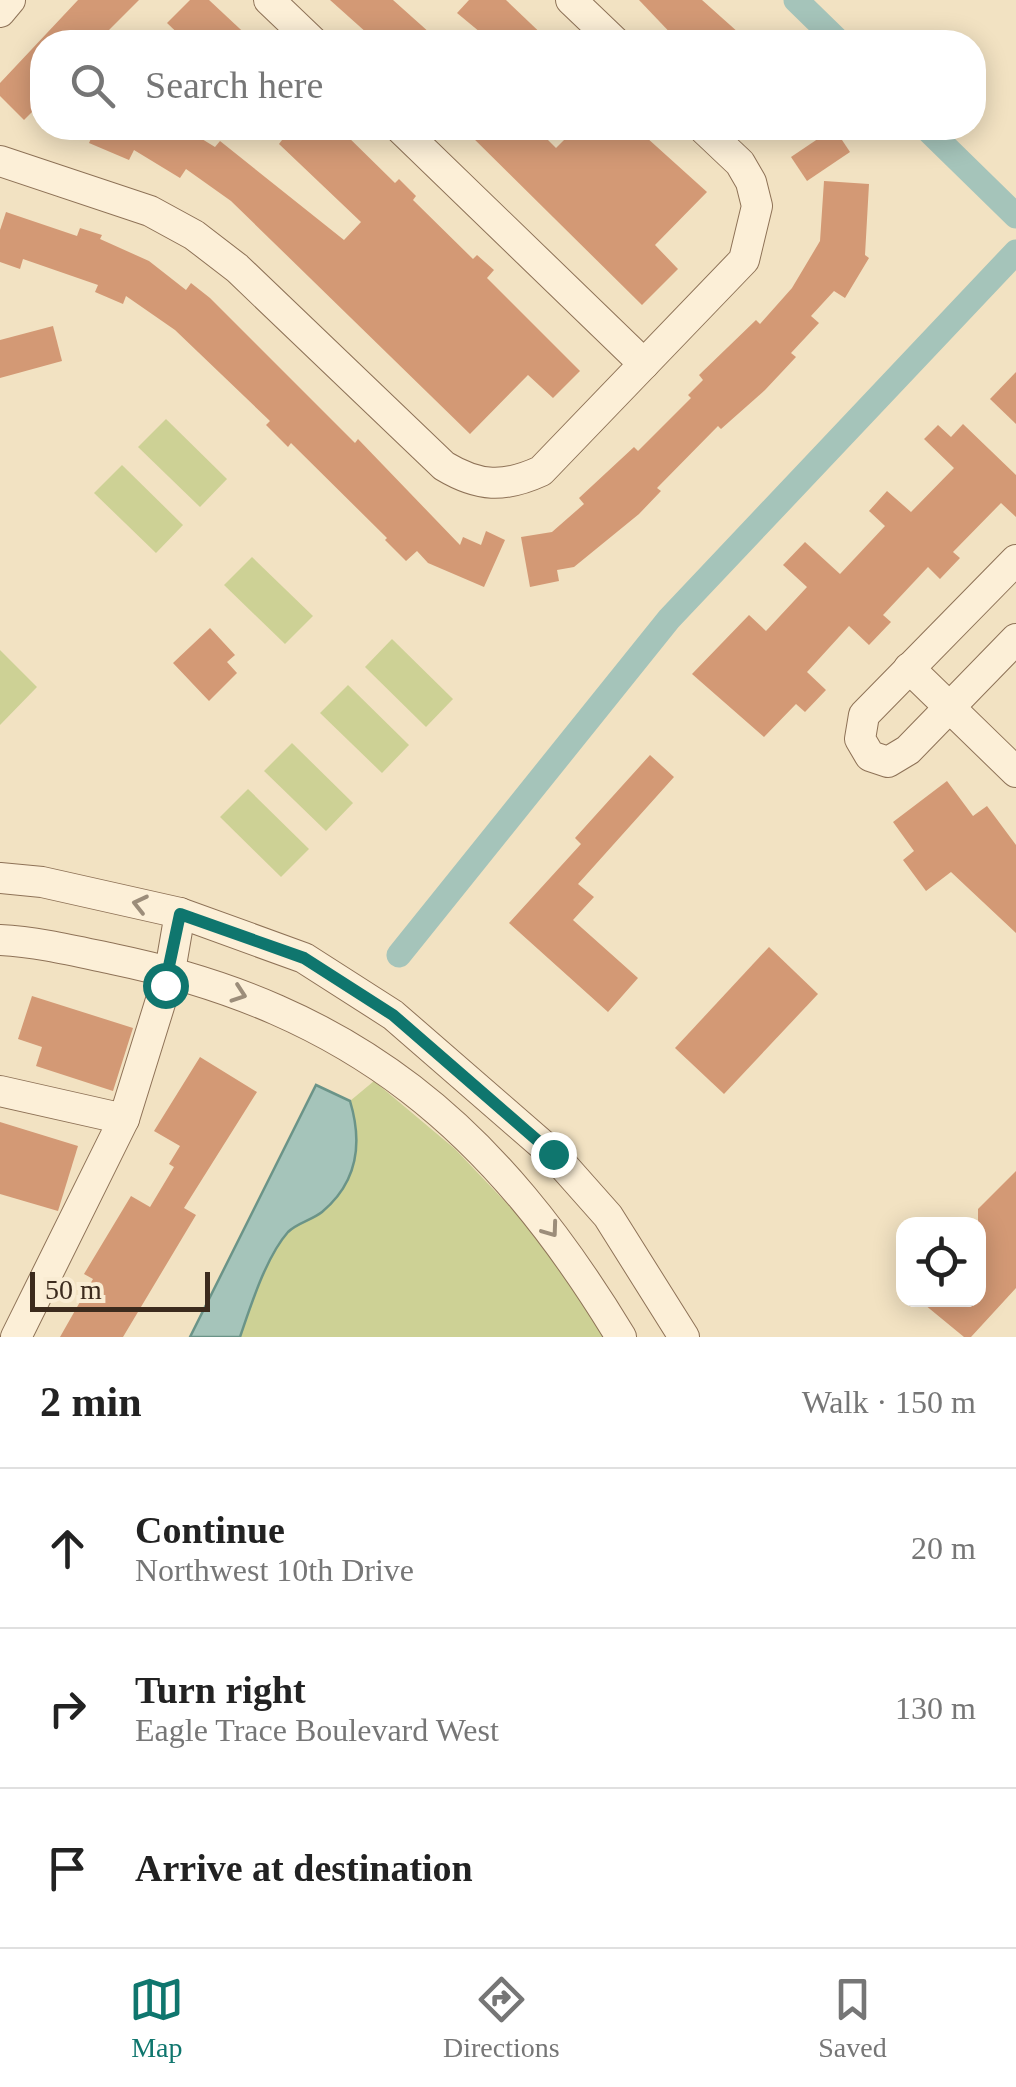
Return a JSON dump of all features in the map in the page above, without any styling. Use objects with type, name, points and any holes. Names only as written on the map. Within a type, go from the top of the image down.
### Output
[{"type":"street","points":[[0,12],[10,0]]},
{"type":"street","points":[[269,0],[300,30]]},
{"type":"street","points":[[571,0],[602,30]]},
{"type":"street","points":[[412,140],[644,364]]},
{"type":"street","points":[[0,162],[134,205],[194,235],[237,268],[444,466],[468,480],[490,485],[517,482],[541,471],[744,260],[757,206],[740,163],[716,140]]},
{"type":"street","points":[[1016,560],[864,716],[860,739],[870,756],[888,762],[908,750],[1016,639]]},
{"type":"street","points":[[909,668],[1016,772]]},
{"type":"street","points":[[0,878],[42,882],[180,914],[304,958],[393,1015],[553,1154],[608,1216],[684,1337]]},
{"type":"street","points":[[16,1337],[124,1118],[170,971],[180,914]]},
{"type":"street","points":[[0,940],[170,971],[280,1008],[361,1051],[488,1156],[534,1208],[622,1337]]},
{"type":"street","points":[[0,1092],[124,1118]]},
{"type":"green space","points":[[166,419],[227,479],[200,507],[138,447]]},
{"type":"green space","points":[[122,465],[183,525],[156,553],[94,493]]},
{"type":"green space","points":[[252,557],[313,616],[285,644],[224,585]]},
{"type":"green space","points":[[392,639],[453,699],[426,727],[365,667]]},
{"type":"green space","points":[[0,650],[37,687],[0,725]]},
{"type":"green space","points":[[348,685],[409,745],[382,773],[320,713]]},
{"type":"green space","points":[[292,743],[353,803],[326,831],[264,771]]},
{"type":"green space","points":[[248,789],[309,849],[281,877],[220,817]]},
{"type":"green space","points":[[374,1081],[455,1149],[535,1233],[613,1337],[240,1337],[280,1242],[292,1229],[322,1212],[350,1175],[356,1132],[350,1101]]},
{"type":"water","points":[[316,1085],[350,1101],[356,1147],[350,1175],[322,1212],[292,1229],[280,1242],[240,1337],[190,1337]]},
{"type":"building","points":[[78,0],[139,0],[109,30],[50,30]]},
{"type":"building","points":[[190,0],[209,0],[241,30],[174,30],[167,23]]},
{"type":"building","points":[[330,0],[393,0],[427,30],[364,30]]},
{"type":"building","points":[[469,0],[506,0],[537,30],[478,30],[457,13]]},
{"type":"building","points":[[639,0],[702,0],[736,30],[668,30]]},
{"type":"building","points":[[30,51],[30,114],[24,120],[0,96],[0,83]]},
{"type":"building","points":[[204,140],[215,147],[220,141],[344,240],[361,222],[279,144],[282,140],[351,140],[395,183],[399,179],[416,196],[413,200],[473,259],[477,255],[494,270],[487,278],[580,371],[553,398],[528,375],[470,434],[231,201],[186,169],[180,178],[134,150],[129,160],[89,143]]},
{"type":"building","points":[[475,140],[548,140],[556,148],[564,140],[649,140],[707,192],[655,245],[678,269],[642,305]]},
{"type":"building","points":[[816,140],[842,140],[850,152],[807,181],[791,157]]},
{"type":"building","points":[[824,181],[869,184],[865,255],[869,258],[845,298],[834,291],[811,316],[819,323],[791,353],[796,357],[721,429],[718,426],[657,488],[661,491],[639,514],[574,567],[557,570],[559,581],[530,587],[521,537],[552,532],[584,504],[579,498],[634,447],[638,451],[691,398],[688,395],[703,380],[699,375],[756,320],[760,324],[792,288],[820,241]]},
{"type":"building","points":[[6,212],[77,236],[80,228],[102,235],[100,239],[149,261],[186,290],[191,283],[355,443],[358,439],[460,545],[463,537],[481,545],[486,531],[505,540],[484,587],[428,563],[417,551],[406,561],[175,330],[126,296],[123,304],[95,292],[98,285],[23,259],[20,269],[0,262],[0,230]]},
{"type":"building","points":[[53,326],[62,361],[0,378],[0,340]]},
{"type":"building","points":[[1016,372],[1016,424],[990,399]]},
{"type":"building","points":[[963,424],[1016,475],[1016,517],[1001,503],[953,552],[960,558],[940,579],[928,567],[883,615],[891,622],[869,645],[849,626],[807,672],[826,690],[805,712],[796,704],[764,737],[692,674],[749,615],[766,631],[807,587],[783,565],[805,542],[840,574],[885,526],[869,511],[887,491],[911,512],[954,468],[924,439],[938,425],[951,437]]},
{"type":"building","points":[[210,628],[235,655],[227,662],[237,673],[209,701],[173,663]]},
{"type":"building","points":[[650,755],[674,777],[578,884],[594,897],[573,920],[638,978],[608,1012],[509,923],[581,844],[575,838]]},
{"type":"building","points":[[947,781],[973,816],[987,806],[1016,845],[1016,933],[951,872],[926,891],[903,860],[914,851],[893,822]]},
{"type":"building","points":[[769,947],[818,994],[724,1094],[675,1048]]},
{"type":"building","points":[[32,996],[133,1028],[113,1091],[36,1066],[42,1047],[18,1039]]},
{"type":"building","points":[[200,1057],[257,1092],[184,1208],[196,1215],[123,1337],[60,1337],[93,1279],[84,1274],[131,1196],[150,1207],[174,1167],[169,1164],[180,1146],[154,1131]]},
{"type":"building","points":[[0,1122],[78,1146],[58,1211],[0,1194]]},
{"type":"building","points":[[1016,1171],[1016,1288],[971,1337],[964,1337],[928,1307],[986,1307],[986,1217],[978,1217],[978,1209]]},
{"type":"waterway","points":[[796,0],[827,30]]},
{"type":"waterway","points":[[938,140],[1016,216]]},
{"type":"waterway","points":[[399,955],[669,619],[1016,252]]},
{"type":"route","points":[[165,985],[180,914],[304,958],[393,1015],[553,1154]]}]
